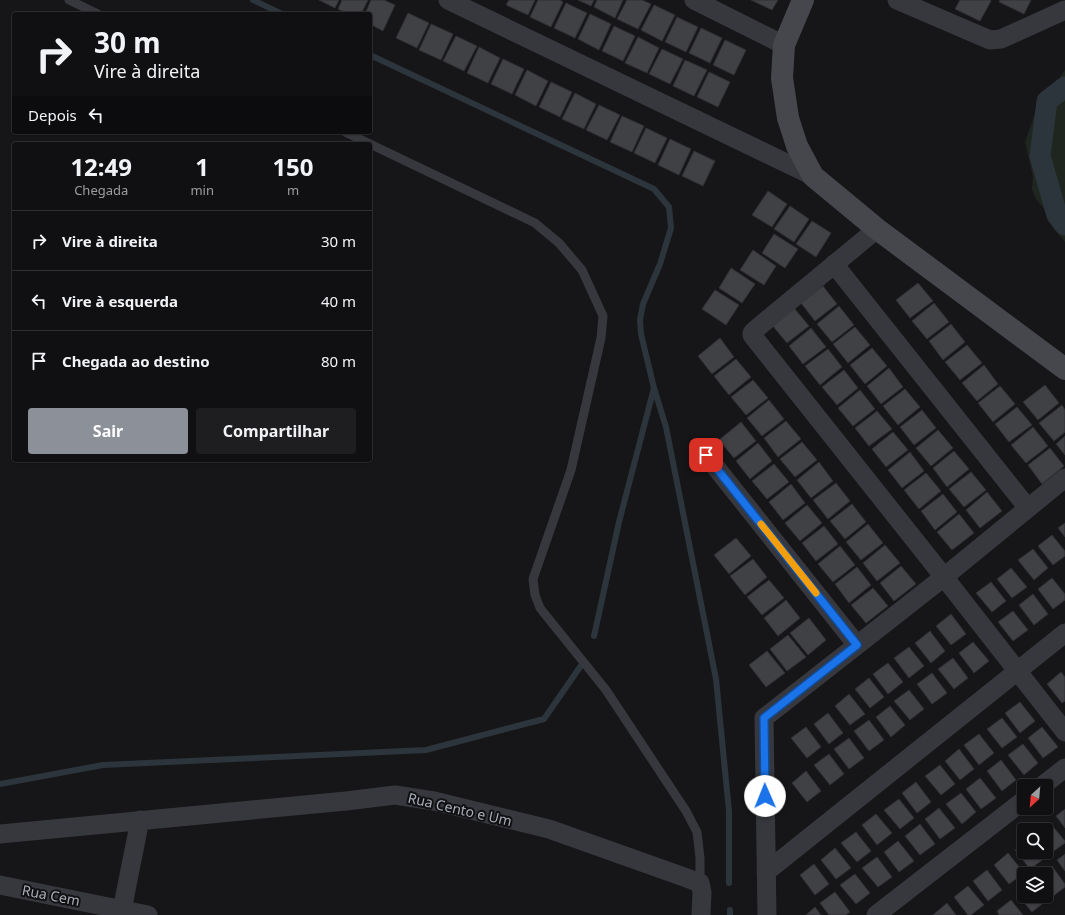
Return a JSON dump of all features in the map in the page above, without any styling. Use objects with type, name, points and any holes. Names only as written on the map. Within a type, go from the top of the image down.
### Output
[{"type":"street","points":[[448,0],[813,176],[877,229],[1065,369]]},
{"type":"street","points":[[694,0],[784,45]]},
{"type":"street","points":[[803,0],[784,45],[782,78],[788,118],[797,146],[813,176]]},
{"type":"street","points":[[897,0],[927,6],[990,40],[1001,39],[1061,8]]},
{"type":"street","points":[[877,229],[754,330],[752,335],[1065,732]]},
{"type":"street","points":[[834,264],[1028,507]]},
{"type":"street","points":[[706,455],[857,645]]},
{"type":"street","points":[[766,915],[764,719],[766,716],[944,577],[1065,478]]},
{"type":"street","points":[[766,872],[1065,633]]},
{"type":"street","points":[[1051,779],[1065,768]]},
{"type":"street","name":"Rua Cento e Um","points":[[0,834],[395,795],[434,801],[549,830],[700,883]]},
{"type":"street","points":[[876,915],[1017,805]]},
{"type":"street","points":[[122,910],[140,820]]},
{"type":"street","points":[[700,883],[702,892],[701,915]]},
{"type":"street","name":"Rua Cem","points":[[0,885],[148,915]]},
{"type":"lane","points":[[69,0],[94,12]]},
{"type":"lane","points":[[349,134],[366,142]]},
{"type":"lane","points":[[372,145],[535,223],[559,243],[582,270],[603,316],[601,338],[571,470],[532,579],[535,595],[540,608],[606,690],[686,811],[697,832],[700,858],[700,883]]},
{"type":"shaded area","points":[[1065,70],[1065,242],[1052,227],[1046,211],[1036,199],[1032,189],[1033,177],[1025,142],[1035,113]]},
{"type":"building","points":[[319,0],[339,0],[335,8]]},
{"type":"building","points":[[342,0],[368,0],[362,12],[344,12],[338,9]]},
{"type":"building","points":[[371,0],[384,0],[395,5],[383,31],[372,25],[372,12],[366,12]]},
{"type":"building","points":[[509,0],[535,0],[528,15],[506,5]]},
{"type":"building","points":[[538,0],[560,0],[563,2],[551,27],[530,17]]},
{"type":"building","points":[[578,0],[594,0],[591,6]]},
{"type":"building","points":[[597,0],[623,0],[615,18],[594,7]]},
{"type":"building","points":[[627,0],[642,0],[651,4],[638,29],[617,19]]},
{"type":"building","points":[[751,0],[778,0],[772,10]]},
{"type":"building","points":[[960,0],[991,1],[980,21],[955,9]]},
{"type":"building","points":[[1000,0],[1031,0],[1024,14],[999,2]]},
{"type":"building","points":[[566,3],[587,13],[575,38],[554,28]]},
{"type":"building","points":[[654,5],[675,15],[662,41],[641,30]]},
{"type":"building","points":[[408,13],[429,23],[417,48],[396,38]]},
{"type":"building","points":[[590,14],[611,24],[599,50],[578,39]]},
{"type":"building","points":[[677,17],[698,27],[686,52],[665,42]]},
{"type":"building","points":[[431,24],[453,34],[441,60],[419,50]]},
{"type":"building","points":[[614,26],[635,36],[623,61],[602,51]]},
{"type":"building","points":[[701,28],[722,38],[710,63],[689,53]]},
{"type":"building","points":[[456,36],[477,46],[464,71],[443,61]]},
{"type":"building","points":[[638,37],[659,48],[647,73],[625,63]]},
{"type":"building","points":[[725,40],[746,50],[734,75],[713,65]]},
{"type":"building","points":[[479,47],[500,58],[488,83],[467,73]]},
{"type":"building","points":[[662,49],[683,59],[670,84],[649,74]]},
{"type":"building","points":[[503,59],[524,69],[512,94],[491,84]]},
{"type":"building","points":[[685,60],[707,70],[694,96],[673,86]]},
{"type":"building","points":[[527,70],[548,81],[536,106],[515,95]]},
{"type":"building","points":[[709,72],[730,82],[718,107],[697,97]]},
{"type":"building","points":[[551,82],[572,92],[560,117],[539,107]]},
{"type":"building","points":[[575,93],[596,104],[584,129],[562,119]]},
{"type":"building","points":[[599,105],[620,115],[607,140],[586,130]]},
{"type":"building","points":[[622,116],[644,126],[632,152],[610,142]]},
{"type":"building","points":[[646,128],[667,138],[655,163],[634,153]]},
{"type":"building","points":[[670,139],[691,149],[679,175],[658,165]]},
{"type":"building","points":[[694,151],[715,161],[703,186],[682,176]]},
{"type":"building","points":[[768,191],[787,204],[772,227],[752,215]]},
{"type":"building","points":[[790,206],[809,219],[794,242],[774,229]]},
{"type":"building","points":[[812,221],[831,233],[816,257],[796,244]]},
{"type":"building","points":[[774,234],[798,249],[785,268],[762,253]]},
{"type":"building","points":[[753,250],[776,266],[764,285],[740,270]]},
{"type":"building","points":[[731,268],[755,284],[742,303],[719,288]]},
{"type":"building","points":[[918,283],[933,301],[910,318],[896,300]]},
{"type":"building","points":[[823,286],[837,304],[815,321],[801,303]]},
{"type":"building","points":[[715,290],[739,305],[726,325],[702,309]]},
{"type":"building","points":[[934,303],[949,322],[927,339],[912,321]]},
{"type":"building","points":[[839,306],[854,325],[832,342],[817,324]]},
{"type":"building","points":[[794,308],[809,326],[787,343],[772,325]]},
{"type":"building","points":[[951,324],[965,342],[943,360],[929,341]]},
{"type":"building","points":[[855,327],[870,345],[848,363],[833,344]]},
{"type":"building","points":[[811,328],[826,347],[803,364],[789,346]]},
{"type":"building","points":[[720,338],[734,357],[712,374],[698,356]]},
{"type":"building","points":[[967,345],[982,363],[960,380],[945,362]]},
{"type":"building","points":[[872,348],[887,366],[865,384],[850,365]]},
{"type":"building","points":[[828,349],[842,367],[820,385],[805,366]]},
{"type":"building","points":[[736,359],[751,377],[729,395],[714,376]]},
{"type":"building","points":[[984,365],[998,384],[977,401],[962,383]]},
{"type":"building","points":[[889,368],[903,387],[881,404],[867,386]]},
{"type":"building","points":[[844,370],[858,388],[837,405],[822,387]]},
{"type":"building","points":[[753,380],[768,398],[746,415],[731,397]]},
{"type":"building","points":[[1045,385],[1059,403],[1038,420],[1023,402]]},
{"type":"building","points":[[1000,386],[1015,404],[993,422],[978,403]]},
{"type":"building","points":[[905,389],[920,407],[898,425],[883,406]]},
{"type":"building","points":[[860,390],[875,409],[853,426],[838,408]]},
{"type":"building","points":[[769,400],[784,419],[762,436],[747,418]]},
{"type":"building","points":[[1062,405],[1065,410],[1065,432],[1054,441],[1039,423]]},
{"type":"building","points":[[1017,407],[1032,425],[1009,442],[995,424]]},
{"type":"building","points":[[922,410],[936,428],[914,445],[900,427]]},
{"type":"building","points":[[877,411],[892,429],[869,446],[855,428]]},
{"type":"building","points":[[786,421],[801,439],[778,457],[764,438]]},
{"type":"building","points":[[741,422],[756,441],[734,458],[719,440]]},
{"type":"building","points":[[1033,427],[1048,446],[1026,463],[1011,445]]},
{"type":"building","points":[[938,430],[953,448],[931,466],[916,448]]},
{"type":"building","points":[[893,432],[908,450],[886,467],[872,449]]},
{"type":"building","points":[[1065,436],[1065,455],[1056,444]]},
{"type":"building","points":[[802,442],[817,460],[795,477],[780,459]]},
{"type":"building","points":[[758,443],[772,461],[750,479],[736,461]]},
{"type":"building","points":[[1050,448],[1064,466],[1042,484],[1028,465]]},
{"type":"building","points":[[954,451],[969,469],[947,487],[933,468]]},
{"type":"building","points":[[910,452],[924,471],[902,488],[888,470]]},
{"type":"building","points":[[819,462],[833,481],[811,498],[797,480]]},
{"type":"building","points":[[774,464],[789,482],[767,499],[752,481]]},
{"type":"building","points":[[971,472],[986,490],[964,507],[949,489]]},
{"type":"building","points":[[926,473],[941,491],[919,509],[904,490]]},
{"type":"building","points":[[836,483],[850,501],[828,519],[813,500]]},
{"type":"building","points":[[791,484],[805,503],[783,520],[769,502]]},
{"type":"building","points":[[987,492],[1002,511],[980,528],[966,510]]},
{"type":"building","points":[[943,494],[957,512],[935,530],[921,511]]},
{"type":"building","points":[[852,504],[866,522],[845,539],[830,521]]},
{"type":"building","points":[[807,505],[822,523],[800,541],[785,523]]},
{"type":"building","points":[[959,514],[974,533],[952,550],[937,532]]},
{"type":"building","points":[[1065,523],[1065,537],[1058,528]]},
{"type":"building","points":[[868,524],[883,543],[861,560],[846,542]]},
{"type":"building","points":[[824,526],[838,544],[816,561],[802,543]]},
{"type":"building","points":[[1052,535],[1065,551],[1065,556],[1053,565],[1038,546]]},
{"type":"building","points":[[736,538],[751,556],[729,574],[714,555]]},
{"type":"building","points":[[885,545],[900,563],[877,581],[863,563]]},
{"type":"building","points":[[840,546],[855,565],[833,582],[818,564]]},
{"type":"building","points":[[1033,549],[1048,568],[1034,580],[1018,560]]},
{"type":"building","points":[[753,559],[767,577],[745,595],[730,576]]},
{"type":"building","points":[[901,566],[916,584],[894,601],[880,583]]},
{"type":"building","points":[[857,567],[871,585],[849,603],[835,584]]},
{"type":"building","points":[[1011,568],[1027,587],[1012,598],[997,579]]},
{"type":"building","points":[[1052,578],[1065,594],[1065,600],[1053,609],[1038,589]]},
{"type":"building","points":[[769,580],[784,598],[762,615],[747,597]]},
{"type":"building","points":[[991,582],[1006,601],[992,612],[976,593]]},
{"type":"building","points":[[873,588],[888,606],[866,623],[851,605]]},
{"type":"building","points":[[1033,594],[1048,614],[1034,625],[1019,605]]},
{"type":"building","points":[[786,600],[800,618],[778,636],[764,618]]},
{"type":"building","points":[[1013,611],[1028,630],[1013,641],[998,622]]},
{"type":"building","points":[[951,614],[966,634],[951,645],[936,626]]},
{"type":"building","points":[[809,618],[826,640],[808,655],[790,633]]},
{"type":"building","points":[[930,631],[945,651],[931,663],[915,643]]},
{"type":"building","points":[[788,635],[806,657],[787,671],[770,649]]},
{"type":"building","points":[[973,642],[989,661],[974,673],[959,653]]},
{"type":"building","points":[[909,647],[924,666],[909,678],[894,658]]},
{"type":"building","points":[[767,651],[785,673],[766,687],[749,665]]},
{"type":"building","points":[[953,658],[968,678],[954,689],[938,669]]},
{"type":"building","points":[[888,663],[903,682],[888,694],[873,674]]},
{"type":"building","points":[[1061,672],[1065,677],[1065,701],[1062,703],[1047,684]]},
{"type":"building","points":[[932,673],[947,693],[932,704],[917,684]]},
{"type":"building","points":[[869,678],[884,697],[870,708],[855,689]]},
{"type":"building","points":[[909,690],[924,709],[910,720],[894,701]]},
{"type":"building","points":[[849,694],[865,714],[850,725],[835,706]]},
{"type":"building","points":[[1020,702],[1035,721],[1020,733],[1005,713]]},
{"type":"building","points":[[890,706],[905,725],[891,737],[876,717]]},
{"type":"building","points":[[828,713],[843,733],[829,744],[814,724]]},
{"type":"building","points":[[1002,718],[1017,737],[1002,748],[987,729]]},
{"type":"building","points":[[869,720],[884,740],[869,751],[854,731]]},
{"type":"building","points":[[806,727],[821,747],[807,758],[791,738]]},
{"type":"building","points":[[1042,727],[1058,747],[1043,758],[1028,738]]},
{"type":"building","points":[[979,734],[994,753],[979,765],[964,745]]},
{"type":"building","points":[[849,738],[864,758],[849,769],[834,749]]},
{"type":"building","points":[[1023,744],[1038,763],[1024,775],[1008,755]]},
{"type":"building","points":[[959,749],[974,769],[960,780],[945,761]]},
{"type":"building","points":[[829,754],[844,774],[830,785],[814,765]]},
{"type":"building","points":[[1001,760],[1016,780],[1002,791],[987,771]]},
{"type":"building","points":[[940,765],[955,784],[941,795],[925,776]]},
{"type":"building","points":[[806,771],[821,791],[807,802],[792,783]]},
{"type":"building","points":[[980,778],[996,798],[981,809],[966,789]]},
{"type":"building","points":[[916,782],[931,802],[917,813],[902,793]]},
{"type":"building","points":[[961,793],[976,812],[962,824],[946,804]]},
{"type":"building","points":[[899,799],[914,818],[900,829],[884,810]]},
{"type":"building","points":[[939,808],[955,828],[940,839],[925,819]]},
{"type":"building","points":[[1065,809],[1065,828],[1056,816]]},
{"type":"building","points":[[876,814],[892,833],[877,845],[862,825]]},
{"type":"building","points":[[920,824],[935,844],[920,855],[905,836]]},
{"type":"building","points":[[1053,827],[1065,841],[1065,843],[1053,852]]},
{"type":"building","points":[[856,832],[871,851],[857,862],[841,843]]},
{"type":"building","points":[[898,841],[914,861],[899,872],[884,852]]},
{"type":"building","points":[[835,848],[851,868],[836,879],[821,860]]},
{"type":"building","points":[[1008,853],[1019,867],[1017,867],[1017,878],[1009,884],[994,865]]},
{"type":"building","points":[[1065,854],[1065,871],[1057,860]]},
{"type":"building","points":[[877,857],[892,877],[878,887],[862,868]]},
{"type":"building","points":[[1022,859],[1044,859],[1033,867],[1028,867]]},
{"type":"building","points":[[814,864],[829,884],[815,895],[800,875]]},
{"type":"building","points":[[1053,867],[1065,884],[1065,887],[1053,896]]},
{"type":"building","points":[[987,870],[1002,890],[988,901],[973,881]]},
{"type":"building","points":[[855,874],[870,893],[856,904],[840,885]]},
{"type":"building","points":[[968,886],[984,905],[971,915],[968,915],[954,897]]},
{"type":"building","points":[[835,892],[850,912],[846,915],[829,915],[820,903]]},
{"type":"building","points":[[1011,900],[1023,915],[999,915],[997,911]]},
{"type":"building","points":[[947,903],[956,915],[933,915]]},
{"type":"building","points":[[1024,903],[1043,903],[1032,912]]},
{"type":"building","points":[[815,907],[821,915],[806,915]]},
{"type":"waterway","points":[[253,0],[278,12]]},
{"type":"waterway","points":[[372,56],[654,189],[669,207],[671,228],[660,264],[643,304],[640,320],[641,334],[654,388],[666,427],[716,679],[729,811],[729,883]]},
{"type":"waterway","points":[[1065,87],[1047,101],[1040,156],[1057,215],[1065,225]]},
{"type":"waterway","points":[[594,636],[619,522],[654,388]]},
{"type":"waterway","points":[[0,784],[103,765],[426,750],[544,719],[580,667]]},
{"type":"waterway","points":[[730,910],[730,915]]},
{"type":"slow traffic","points":[[761,524],[816,593]]},
{"type":"route","points":[[706,455],[857,645],[764,718],[765,796]]}]
